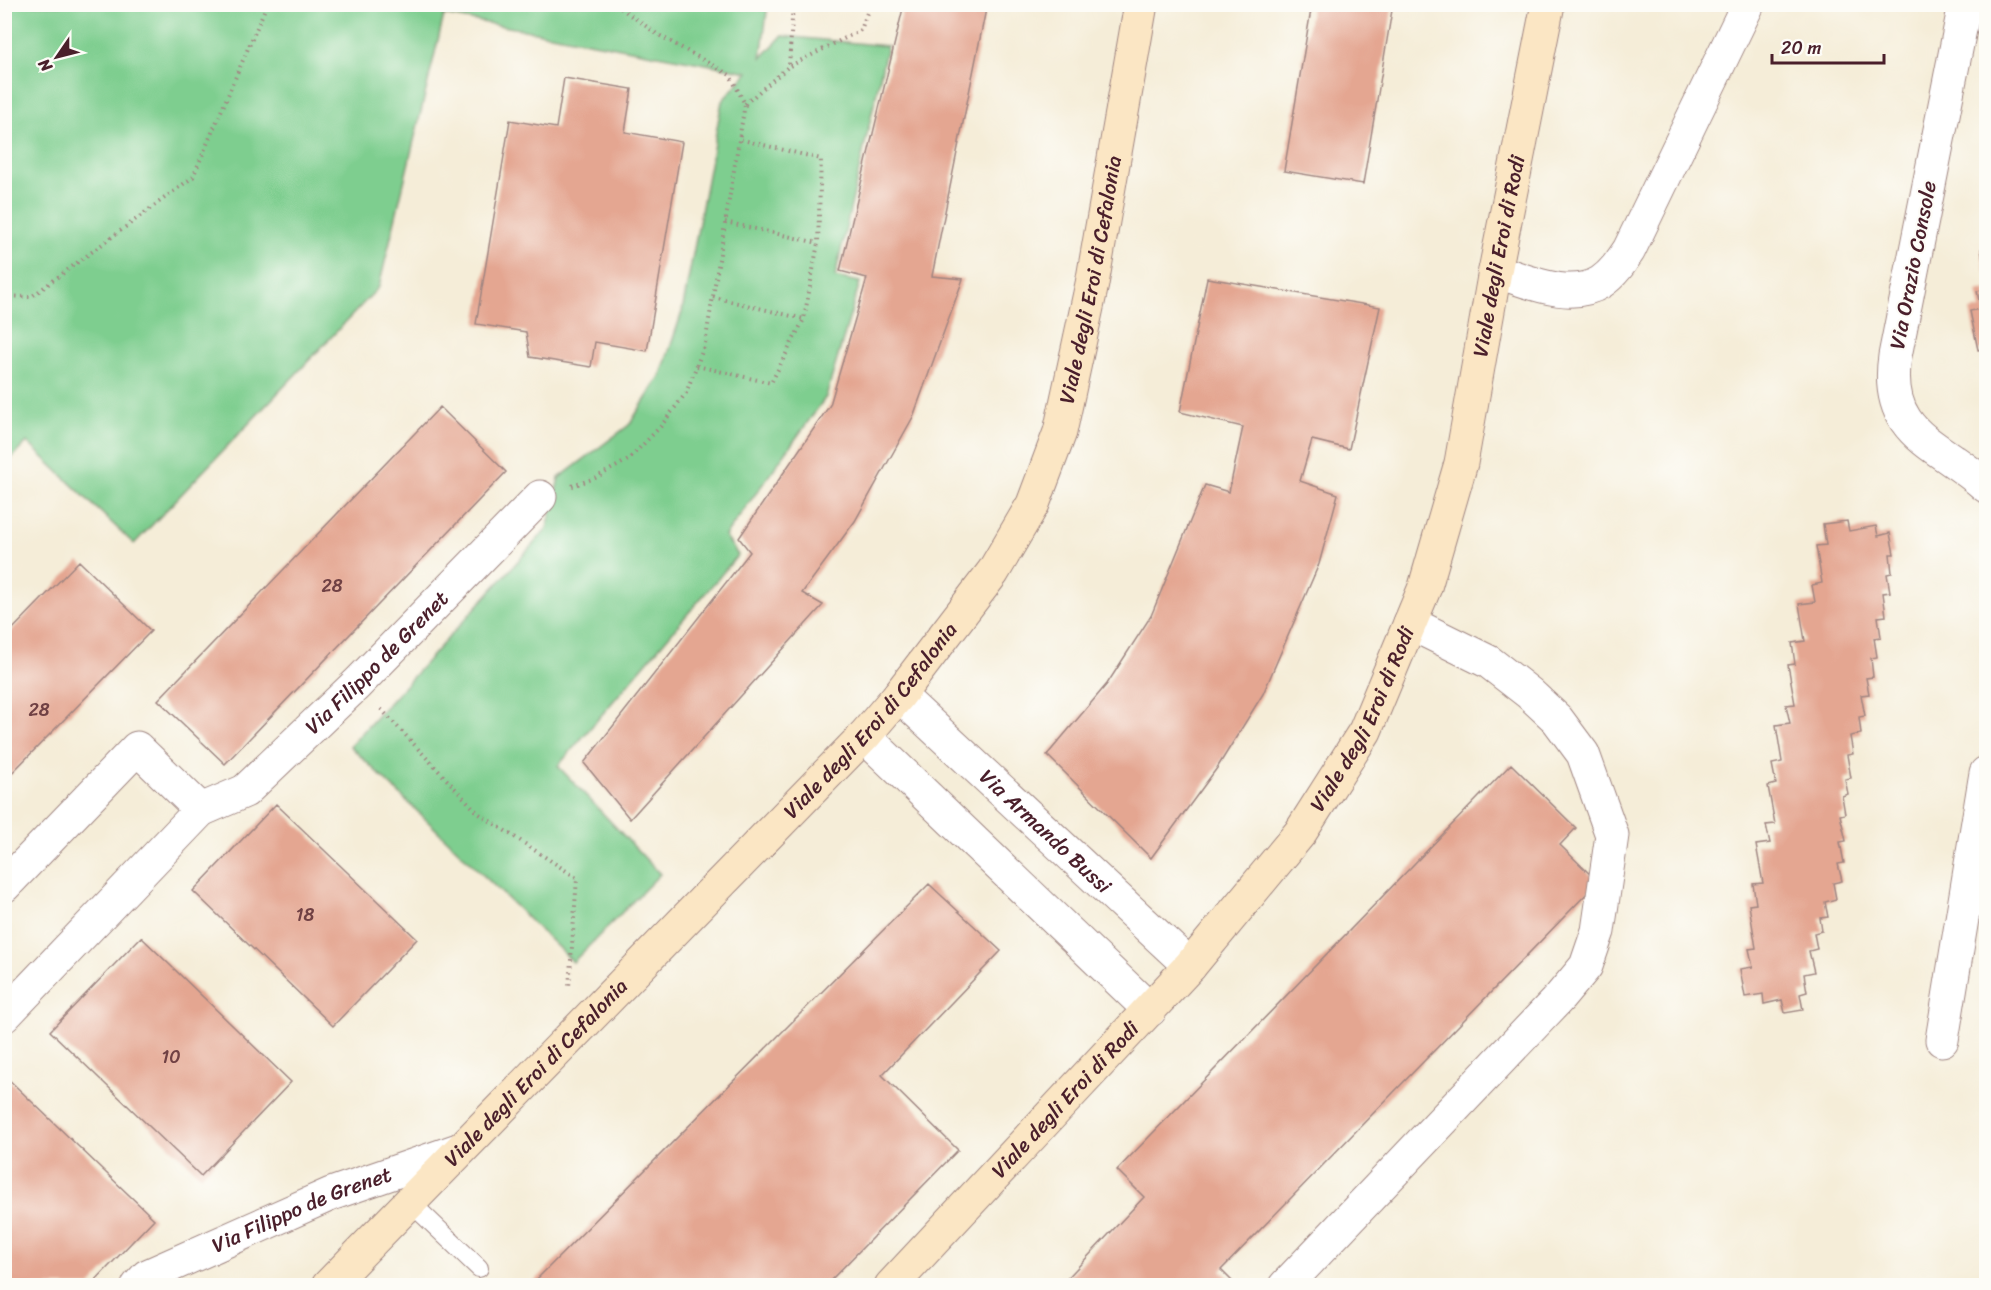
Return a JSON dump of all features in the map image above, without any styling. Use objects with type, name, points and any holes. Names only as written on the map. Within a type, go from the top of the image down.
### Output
[{"type":"main road","name":"Viale degli Eroi di Cefalonia","points":[[328,1286],[458,1150],[864,736],[899,695],[993,572],[1033,504],[1060,432],[1092,284],[1142,4]]},
{"type":"main road","name":"Viale degli Eroi di Rodi","points":[[891,1286],[1190,966],[1300,833],[1365,731],[1425,587],[1461,463],[1495,271],[1548,4]]},
{"type":"street","points":[[1495,271],[1566,290],[1600,283],[1611,274],[1629,250],[1748,4]]},
{"type":"street","name":"Via Orazio Console","points":[[1965,4],[1895,356],[1894,390],[1900,412],[1910,427],[1924,441],[1969,471],[1986,486]]},
{"type":"street","name":"Via Filippo de Grenet","points":[[4,1016],[201,810],[244,791],[357,684],[540,497]]},
{"type":"street","points":[[1285,1286],[1560,997],[1586,966],[1598,931],[1612,835],[1583,754],[1557,719],[1529,693],[1489,662],[1410,623]]},
{"type":"street","name":"Via Armando Bussi","points":[[899,695],[1190,966]]},
{"type":"street","points":[[864,736],[1150,1010]]},
{"type":"street","points":[[4,886],[137,748],[201,810]]},
{"type":"street","points":[[1942,1040],[1986,773]]},
{"type":"street","name":"Via Filippo de Grenet","points":[[142,1281],[331,1194],[458,1150]]},
{"type":"street","name":"Via Filippo de Grenet","points":[[142,1281],[177,1282],[182,1286]]},
{"type":"lane","points":[[409,1201],[479,1268]]},
{"type":"path","points":[[4,296],[31,297],[193,177],[267,4]]},
{"type":"path","points":[[615,4],[657,34],[730,75],[746,104]]},
{"type":"path","points":[[789,66],[794,4]]},
{"type":"path","points":[[540,497],[595,478],[628,460],[661,426],[686,393],[705,344],[746,104],[789,66],[861,30],[870,4]]},
{"type":"path","points":[[697,366],[771,383],[804,319],[818,243],[821,159],[739,139]]},
{"type":"path","points":[[725,222],[818,243]]},
{"type":"path","points":[[713,297],[804,319]]},
{"type":"path","points":[[357,684],[478,813],[577,878],[565,1041]]},
{"type":"green space","points":[[768,4],[761,58],[782,36],[887,46],[835,277],[860,282],[826,397],[725,536],[738,555],[558,766],[660,874],[573,962],[350,746],[547,529],[559,478],[629,425],[661,375],[682,312],[722,101],[748,72],[444,15],[379,287],[134,544],[27,442],[5,465],[5,5]]},
{"type":"building","points":[[904,4],[987,4],[932,276],[963,279],[913,417],[855,521],[802,593],[823,605],[630,819],[584,763],[750,552],[739,538],[830,405],[867,278],[840,271]]},
{"type":"building","points":[[1312,4],[1393,4],[1363,184],[1284,171]]},
{"type":"building","points":[[564,78],[632,89],[625,132],[682,142],[647,351],[595,342],[591,367],[530,357],[526,332],[476,324],[510,120],[556,128]]},
{"type":"building","points":[[1986,248],[1986,272],[1985,272],[1981,249]]},
{"type":"building","points":[[1207,278],[1380,307],[1349,449],[1312,440],[1300,481],[1338,494],[1319,564],[1263,694],[1217,768],[1151,858],[1047,755],[1107,684],[1151,616],[1205,485],[1229,492],[1243,427],[1180,412]]},
{"type":"building","points":[[1986,289],[1986,349],[1978,350],[1970,311],[1981,309],[1977,291]]},
{"type":"building","points":[[440,407],[506,472],[225,764],[158,700]]},
{"type":"building","points":[[1847,521],[1849,531],[1876,526],[1878,536],[1890,533],[1894,554],[1890,554],[1892,573],[1887,574],[1890,592],[1883,593],[1886,616],[1878,617],[1881,637],[1874,638],[1877,657],[1871,658],[1873,677],[1866,678],[1869,694],[1861,695],[1865,716],[1859,717],[1861,734],[1850,736],[1853,754],[1847,755],[1851,778],[1845,779],[1848,794],[1842,796],[1845,814],[1840,815],[1846,841],[1840,842],[1844,863],[1838,864],[1842,881],[1833,883],[1836,899],[1825,902],[1828,917],[1820,918],[1822,931],[1814,933],[1817,949],[1809,951],[1814,972],[1804,974],[1807,992],[1800,994],[1803,1010],[1785,1013],[1782,1000],[1764,1004],[1763,994],[1745,997],[1740,969],[1753,967],[1749,949],[1756,948],[1749,905],[1756,904],[1753,884],[1763,883],[1756,845],[1770,843],[1766,825],[1775,824],[1768,786],[1776,784],[1772,764],[1782,762],[1776,725],[1790,723],[1786,705],[1795,704],[1788,665],[1795,664],[1792,643],[1805,641],[1799,604],[1815,602],[1812,585],[1822,583],[1816,546],[1826,545],[1823,524]]},
{"type":"building","points":[[79,561],[151,631],[4,781],[4,638]]},
{"type":"building","points":[[1511,764],[1576,828],[1560,845],[1598,882],[1221,1270],[1237,1286],[1060,1286],[1144,1197],[1117,1170]]},
{"type":"building","points":[[276,804],[417,939],[333,1026],[193,891]]},
{"type":"building","points":[[929,884],[1001,951],[882,1075],[958,1150],[825,1286],[530,1286]]},
{"type":"building","points":[[141,937],[291,1082],[201,1176],[50,1031]]},
{"type":"building","points":[[4,1075],[154,1219],[90,1286],[16,1286],[4,1274]]}]
